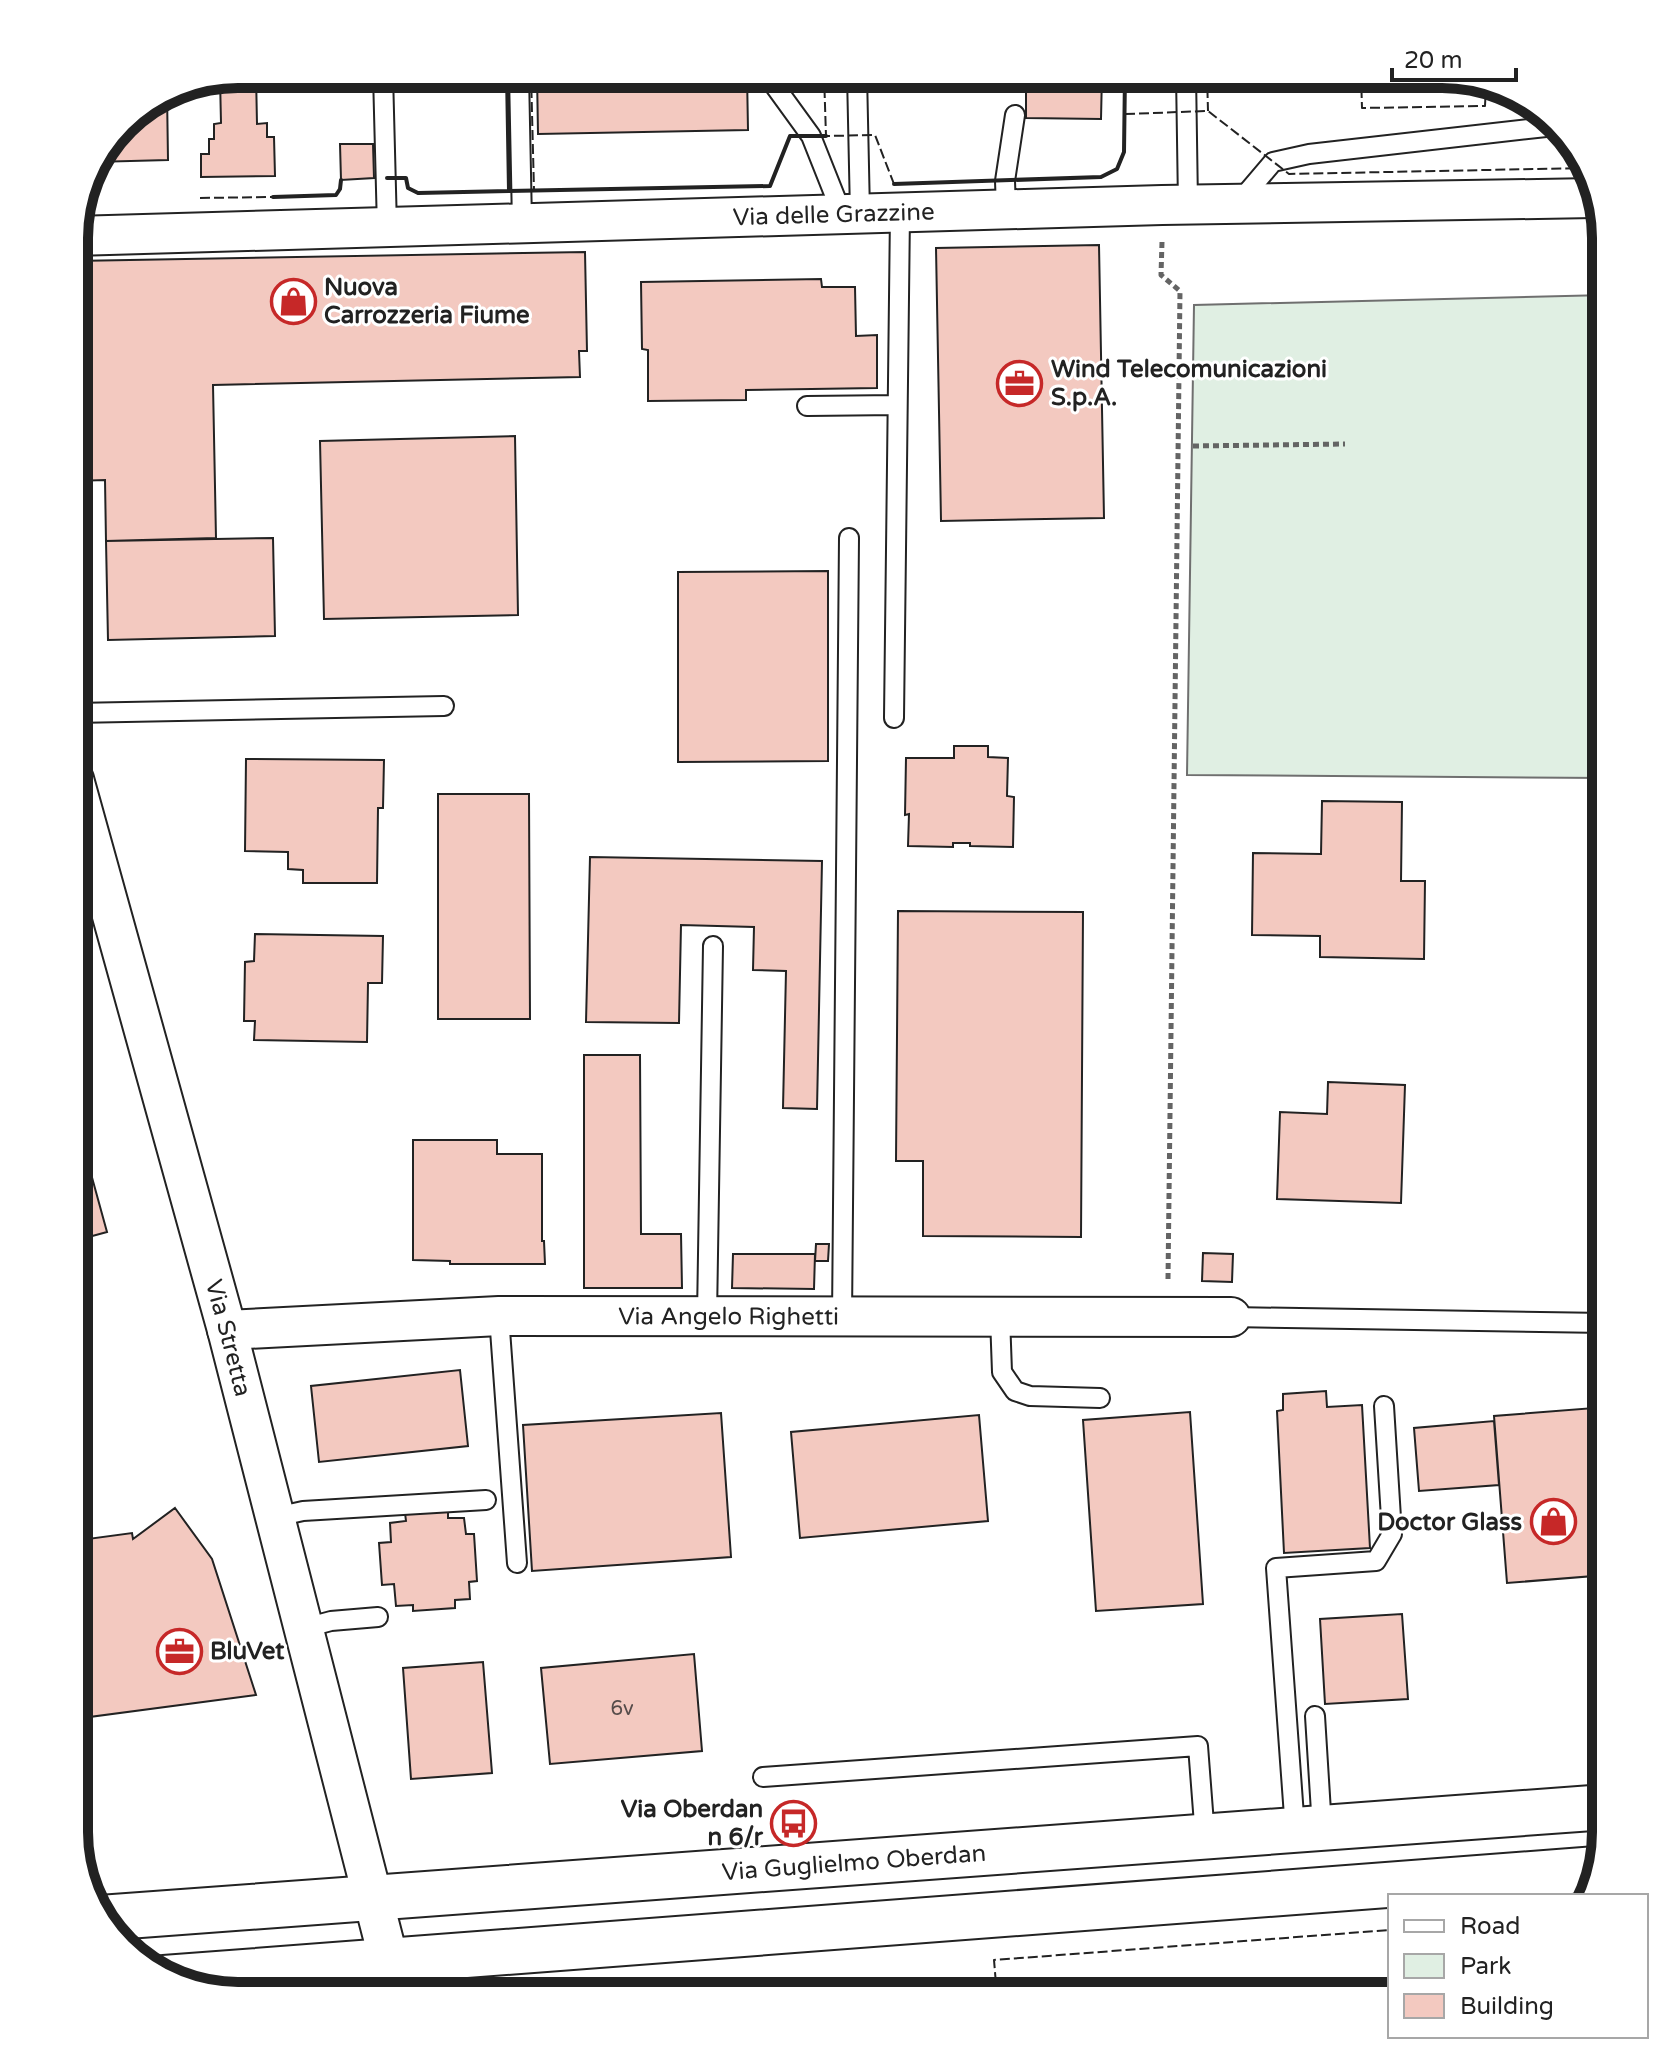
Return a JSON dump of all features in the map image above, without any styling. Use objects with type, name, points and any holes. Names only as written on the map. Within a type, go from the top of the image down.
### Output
[{"type":"main road","name":"Via Guglielmo Oberdan","points":[[114,1917],[1592,1808]]},
{"type":"main road","points":[[205,1978],[394,1978],[1587,1870]]},
{"type":"street","name":"Via delle Grazzine","points":[[88,236],[1006,209],[1587,198]]},
{"type":"street","name":"Via Stretta","points":[[88,829],[227,1330],[394,1978]]},
{"type":"street","name":"Via Angelo Righetti","points":[[227,1330],[499,1316],[1231,1317]]},
{"type":"lane","points":[[383,88],[387,228]]},
{"type":"lane","points":[[519,88],[522,223]]},
{"type":"lane","points":[[776,88],[811,136],[851,214]]},
{"type":"lane","points":[[851,214],[856,88]]},
{"type":"lane","points":[[1175,205],[1185,88]]},
{"type":"lane","points":[[1006,209],[1005,181],[1015,115]]},
{"type":"lane","points":[[1237,204],[1273,162],[1309,154],[1543,127]]},
{"type":"lane","points":[[894,718],[900,213]]},
{"type":"lane","points":[[807,406],[897,405]]},
{"type":"lane","points":[[842,1318],[849,538]]},
{"type":"lane","points":[[88,713],[444,706]]},
{"type":"lane","points":[[707,1316],[713,946]]},
{"type":"lane","points":[[499,1316],[517,1563]]},
{"type":"lane","points":[[1000,1317],[1002,1372],[1015,1391],[1030,1396],[1100,1398]]},
{"type":"lane","points":[[1231,1317],[1592,1323]]},
{"type":"lane","points":[[1308,1829],[1276,1568],[1376,1561],[1392,1534],[1384,1406]]},
{"type":"lane","points":[[276,1517],[303,1511],[486,1500]]},
{"type":"lane","points":[[305,1628],[331,1621],[378,1617]]},
{"type":"lane","points":[[1308,1829],[1315,1716]]},
{"type":"lane","points":[[763,1777],[1198,1746],[1205,1837]]},
{"type":"path","points":[[1166,1316],[1180,291],[1161,275],[1175,205]]},
{"type":"path","points":[[1193,446],[1345,444]]},
{"type":"green space","points":[[1592,295],[1592,778],[1187,775],[1194,305]]},
{"type":"building","points":[[256,88],[257,124],[267,123],[267,137],[274,137],[275,176],[201,177],[201,154],[209,154],[209,139],[214,139],[214,124],[221,123],[220,89]]},
{"type":"building","points":[[537,88],[747,88],[748,130],[538,134]]},
{"type":"building","points":[[1011,88],[1102,88],[1101,119],[1026,118],[1026,91],[1011,91]]},
{"type":"building","points":[[167,106],[168,160],[109,162],[139,125]]},
{"type":"building","points":[[340,144],[373,144],[374,178],[341,180]]},
{"type":"building","name":"Wind Telecomunicazioni S.p.A.","points":[[1099,245],[1104,518],[941,521],[936,248]]},
{"type":"building","points":[[585,252],[587,351],[579,351],[580,377],[213,385],[216,538],[106,541],[105,480],[88,481],[88,261]]},
{"type":"building","points":[[821,279],[822,287],[855,287],[856,336],[877,335],[877,388],[746,390],[746,400],[648,401],[648,350],[642,349],[641,282]]},
{"type":"building","points":[[515,436],[518,615],[324,619],[320,441]]},
{"type":"building","points":[[273,538],[275,636],[108,640],[106,541]]},
{"type":"building","points":[[828,571],[828,761],[678,762],[678,572]]},
{"type":"building","points":[[954,746],[988,746],[988,757],[1008,758],[1007,796],[1014,797],[1013,847],[970,846],[970,843],[953,843],[953,847],[908,846],[906,758],[954,758]]},
{"type":"building","points":[[246,759],[384,760],[383,808],[378,808],[377,883],[303,883],[303,870],[288,869],[288,852],[245,851]]},
{"type":"building","points":[[438,794],[529,794],[530,1019],[438,1019]]},
{"type":"building","points":[[1322,801],[1402,802],[1401,881],[1425,881],[1424,959],[1320,957],[1320,936],[1252,935],[1253,853],[1321,854]]},
{"type":"building","points":[[590,857],[822,861],[817,1109],[783,1108],[786,971],[753,970],[754,927],[681,925],[679,1023],[586,1022]]},
{"type":"building","points":[[898,911],[1083,912],[1081,1237],[923,1236],[923,1161],[896,1161]]},
{"type":"building","points":[[255,934],[383,936],[382,983],[368,983],[367,1042],[254,1040],[255,1021],[244,1021],[245,962],[254,961]]},
{"type":"building","points":[[584,1055],[640,1055],[641,1234],[681,1234],[682,1288],[584,1288]]},
{"type":"building","points":[[1328,1082],[1405,1085],[1401,1203],[1277,1199],[1280,1112],[1327,1114]]},
{"type":"building","points":[[413,1140],[497,1140],[497,1154],[542,1154],[545,1264],[450,1264],[450,1261],[413,1260]]},
{"type":"building","points":[[88,1163],[107,1232],[88,1237]]},
{"type":"building","points":[[816,1244],[829,1244],[828,1261],[815,1261]]},
{"type":"building","points":[[1203,1253],[1233,1254],[1232,1282],[1202,1281]]},
{"type":"building","points":[[733,1254],[815,1254],[814,1289],[732,1288]]},
{"type":"building","points":[[460,1370],[468,1446],[319,1462],[311,1386]]},
{"type":"building","points":[[1326,1391],[1327,1407],[1362,1405],[1370,1548],[1284,1553],[1277,1411],[1283,1410],[1283,1394]]},
{"type":"building","name":"Doctor Glass","points":[[1592,1408],[1592,1576],[1507,1583],[1494,1416]]},
{"type":"building","points":[[1190,1412],[1203,1604],[1096,1611],[1083,1420]]},
{"type":"building","points":[[721,1413],[731,1557],[532,1571],[523,1425]]},
{"type":"building","points":[[979,1415],[988,1521],[800,1538],[791,1432]]},
{"type":"building","points":[[1494,1421],[1499,1485],[1419,1491],[1414,1428]]},
{"type":"building","points":[[175,1508],[212,1559],[256,1695],[88,1717],[88,1539],[132,1533],[133,1539]]},
{"type":"building","points":[[448,1511],[448,1518],[464,1518],[466,1534],[474,1534],[477,1581],[469,1582],[470,1599],[455,1600],[455,1608],[413,1611],[413,1605],[396,1606],[394,1584],[382,1585],[379,1543],[391,1542],[390,1523],[406,1521],[405,1513]]},
{"type":"building","points":[[1402,1614],[1408,1699],[1325,1704],[1320,1619]]},
{"type":"building","points":[[694,1654],[702,1751],[550,1764],[541,1668]]},
{"type":"building","points":[[483,1662],[492,1773],[411,1779],[403,1668]]},
{"type":"fence","points":[[531,88],[534,190]]},
{"type":"fence","points":[[824,88],[826,136],[875,135],[894,184]]},
{"type":"fence","points":[[1207,88],[1208,111]]},
{"type":"fence","points":[[1361,88],[1362,108],[1485,106],[1486,95]]},
{"type":"fence","points":[[1125,114],[1208,111],[1289,174],[1574,168]]},
{"type":"fence","points":[[200,198],[273,197]]},
{"type":"fence","points":[[996,1982],[994,1960],[1388,1930]]},
{"type":"wall","points":[[507,88],[509,191],[770,186],[790,136],[826,136]]},
{"type":"wall","points":[[894,184],[1101,177],[1117,169],[1124,152],[1125,88]]},
{"type":"wall","points":[[387,178],[406,178],[408,188],[418,193],[509,191]]},
{"type":"wall","points":[[273,197],[336,195],[341,180]]},
{"type":"place","name":"Nuova Carrozzeria Fiume","points":[[293,301]]},
{"type":"place","name":"Wind Telecomunicazioni S.p.A.","points":[[1020,383]]},
{"type":"place","name":"Doctor Glass","points":[[1553,1522]]},
{"type":"place","name":"BluVet","points":[[179,1651]]},
{"type":"place","name":"Via Oberdan n 6/r","points":[[794,1823]]}]
